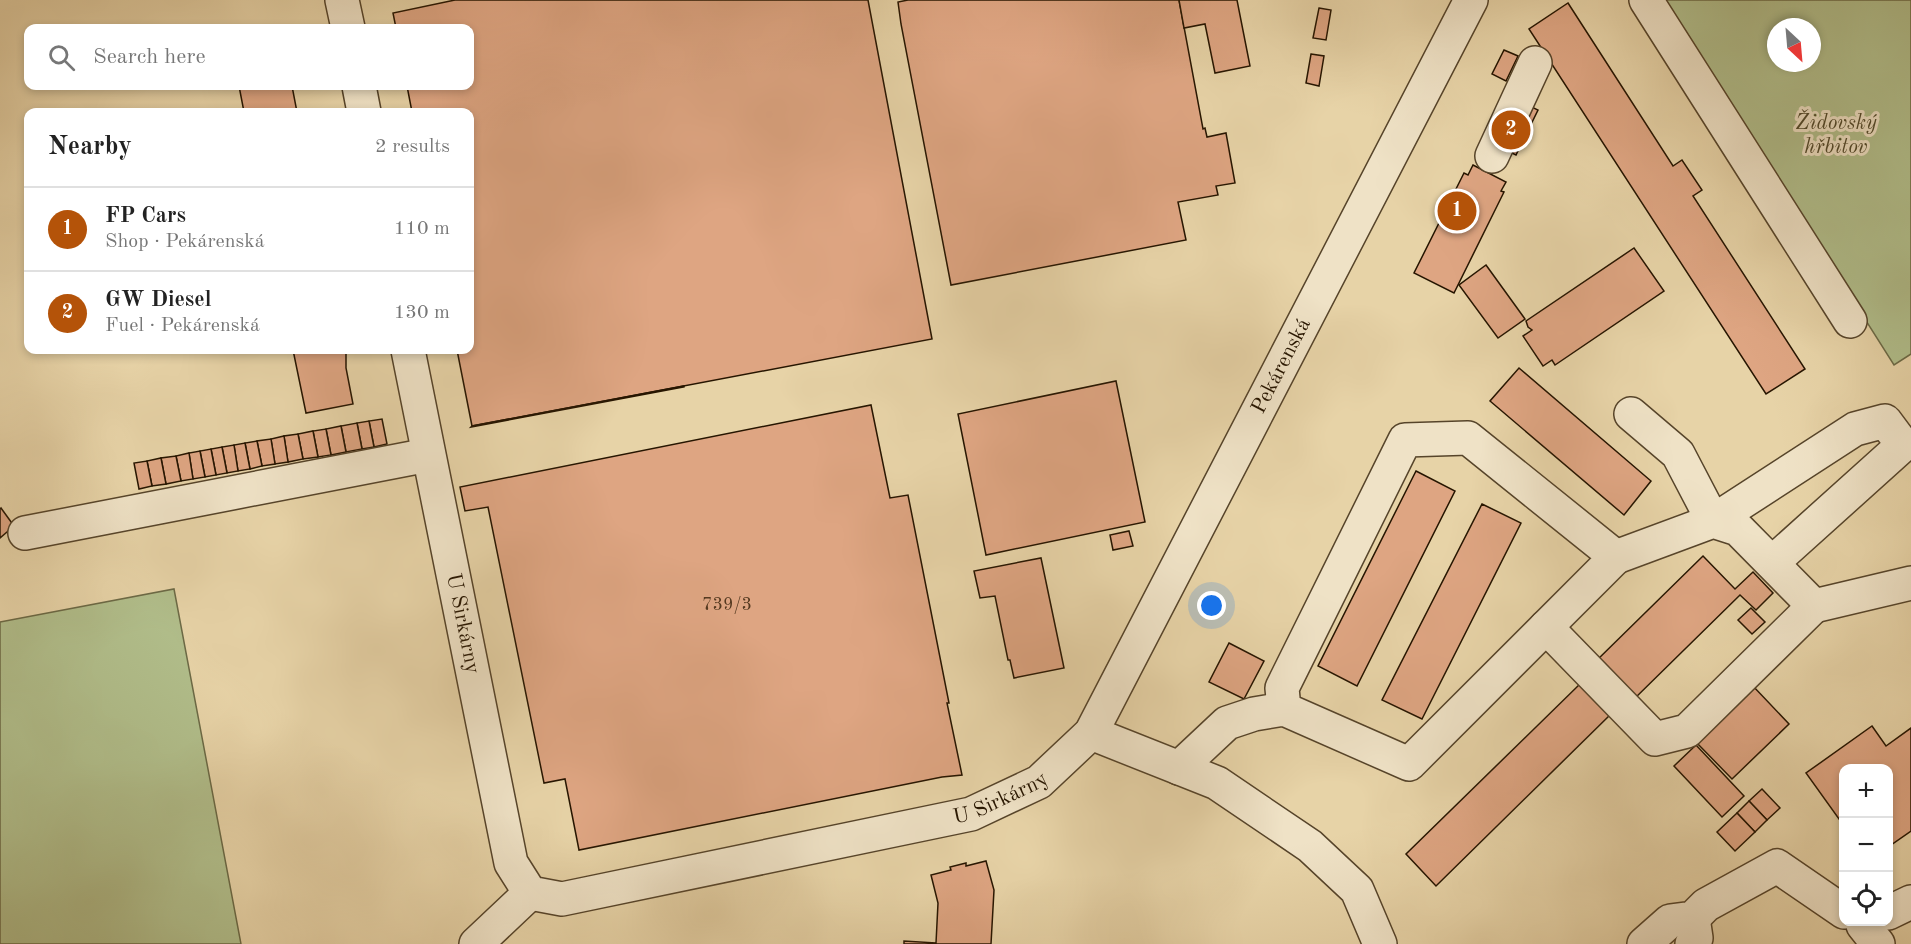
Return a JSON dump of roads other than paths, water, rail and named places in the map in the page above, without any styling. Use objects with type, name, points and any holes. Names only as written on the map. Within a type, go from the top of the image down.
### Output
[{"type":"street","points":[[342,0],[347,24]]},
{"type":"street","name":"Pekárenská","points":[[1091,733],[1470,0]]},
{"type":"street","points":[[1646,0],[1850,321]]},
{"type":"street","points":[[1492,156],[1535,63]]},
{"type":"street","points":[[360,90],[363,108]]},
{"type":"street","name":"U Sirkárny","points":[[409,354],[511,863],[530,893],[562,899],[971,814],[1039,782],[1091,733]]},
{"type":"street","points":[[1631,414],[1678,454],[1713,521],[1738,529],[1814,606]]},
{"type":"street","points":[[1179,768],[1227,723],[1254,714],[1284,709],[1409,764],[1616,557],[1713,521],[1855,429],[1885,422],[1903,445],[1772,563]]},
{"type":"street","points":[[1284,709],[1282,688],[1404,440],[1468,438],[1616,557]]},
{"type":"street","points":[[25,533],[428,455]]},
{"type":"street","points":[[1546,627],[1655,739],[1687,731],[1814,606],[1911,583]]},
{"type":"street","points":[[1091,733],[1217,783],[1310,846],[1357,890],[1380,944]]},
{"type":"street","points":[[1644,944],[1670,921],[1693,931],[1706,905],[1777,866],[1839,905]]},
{"type":"street","points":[[476,944],[530,893]]},
{"type":"street","points":[[1893,911],[1911,902]]},
{"type":"place","name":"GW Diesel","points":[[1511,130]]},
{"type":"place","name":"FP Cars","points":[[1457,211]]},
{"type":"park label","name":"Židovský hřbitov","points":[[1836,135]]}]
